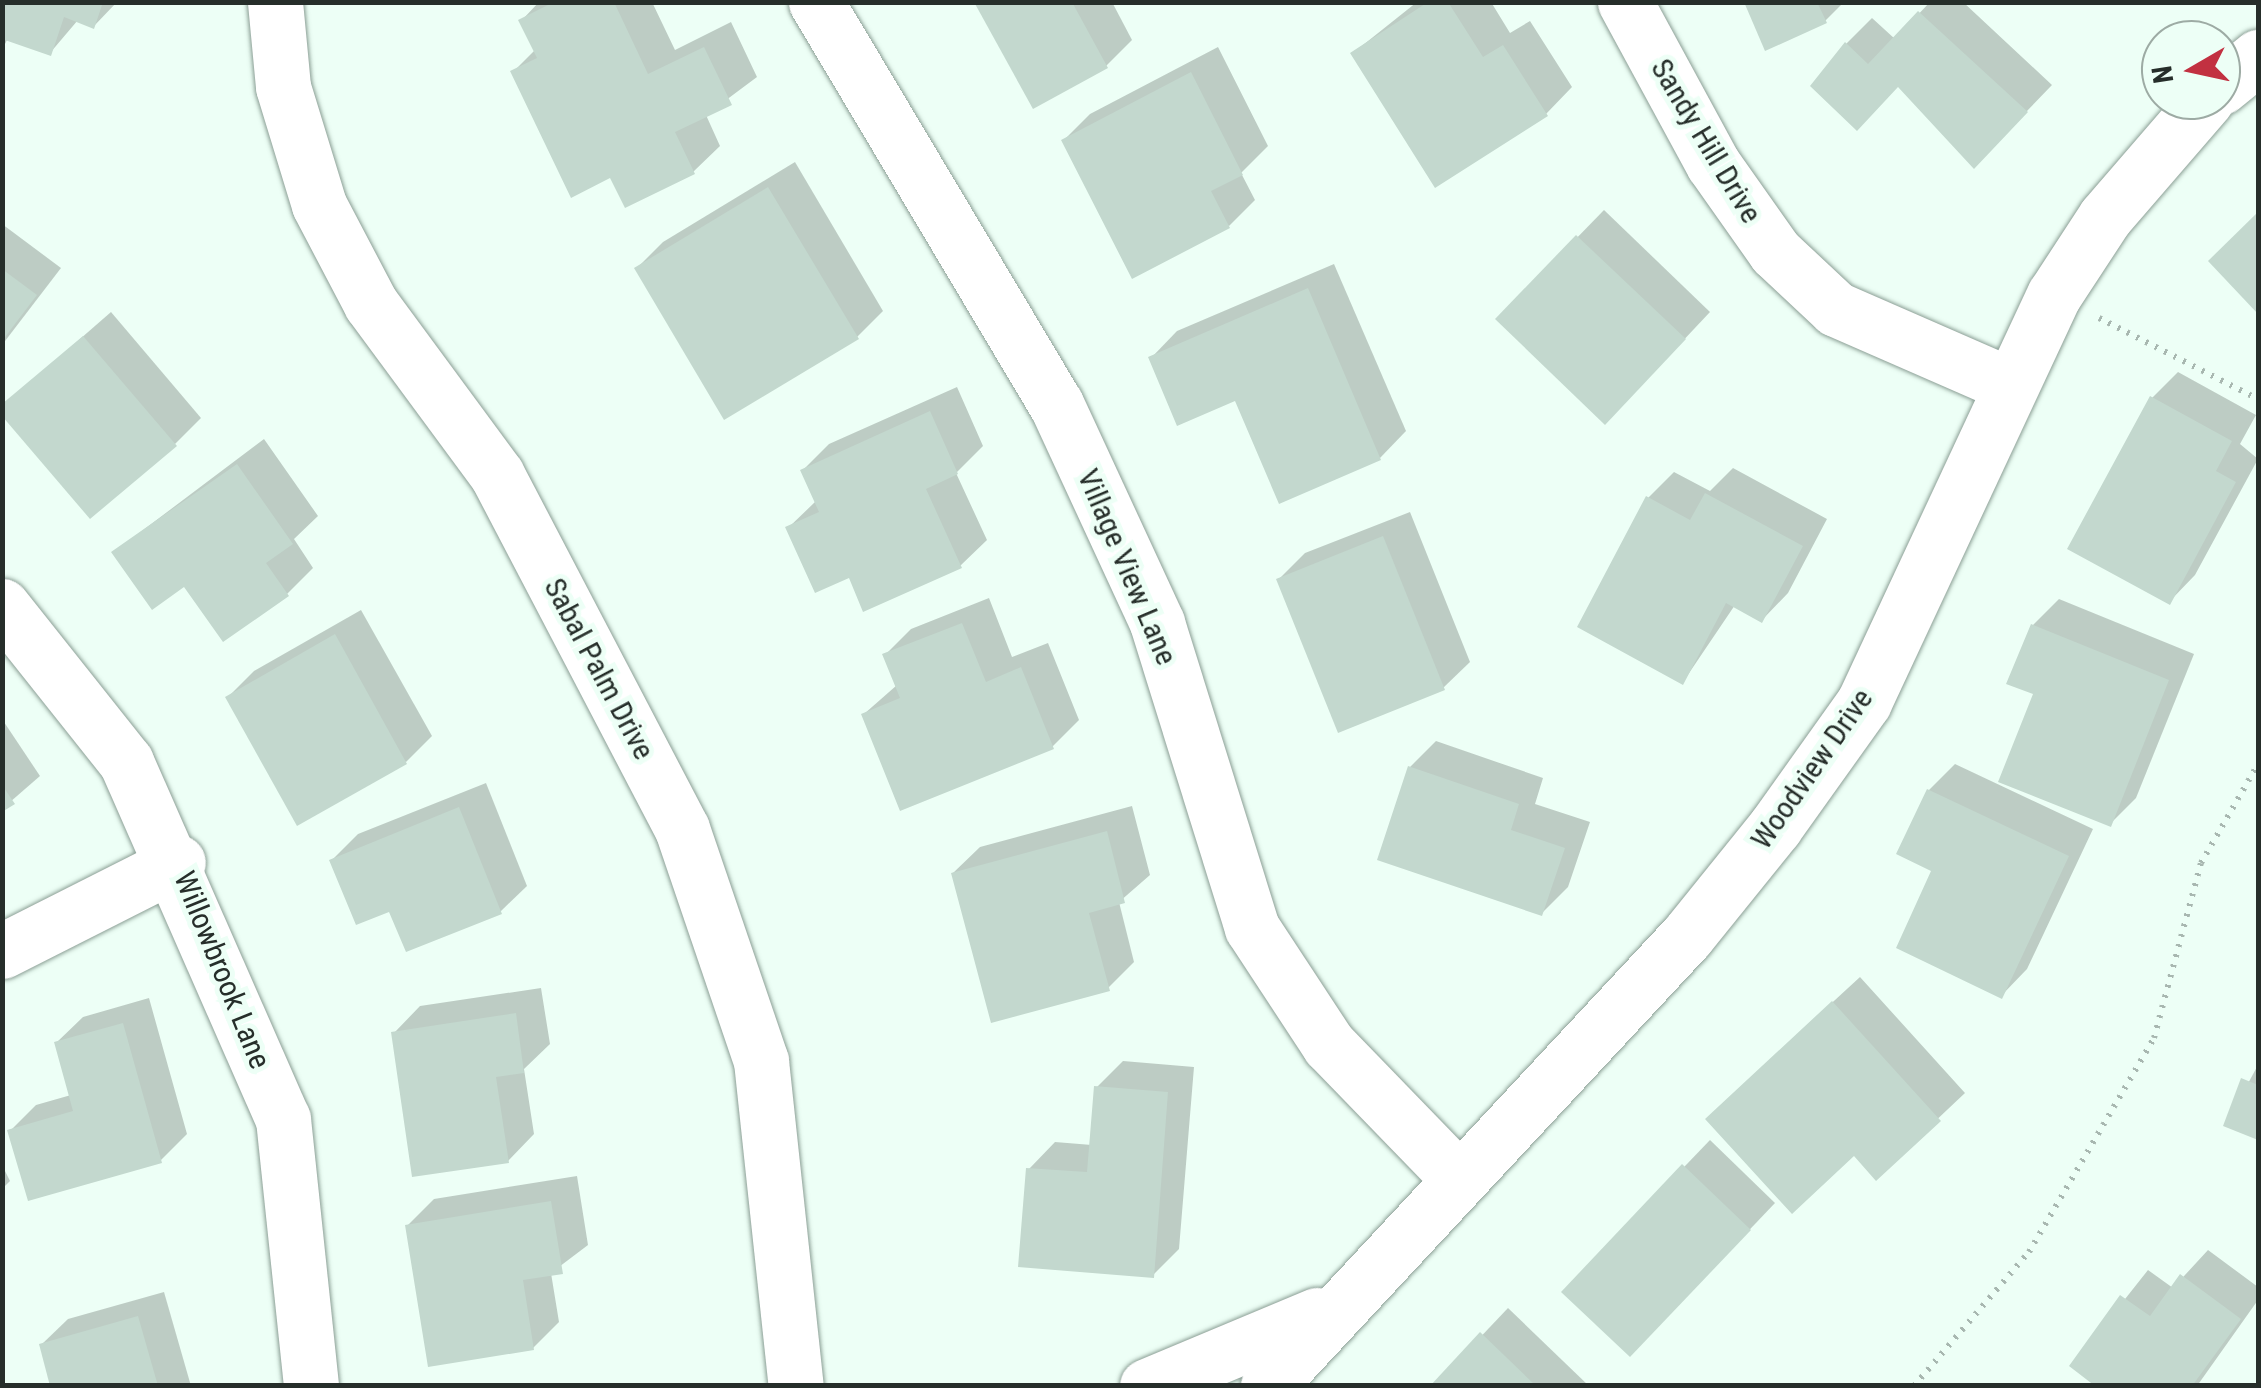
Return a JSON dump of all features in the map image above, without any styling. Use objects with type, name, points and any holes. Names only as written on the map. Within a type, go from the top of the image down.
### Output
[{"type":"street","name":"Sabal Palm Drive","points":[[275,2],[284,87],[320,205],[370,304],[498,475],[682,829],[761,1060],[796,1386]]},
{"type":"street","name":"Village View Lane","points":[[816,2],[1056,404],[1157,623],[1252,928],[1330,1046],[1456,1176]]},
{"type":"street","name":"Sandy Hill Drive","points":[[1625,2],[1713,164],[1776,252],[1836,309],[2008,384]]},
{"type":"street","name":"Woodview Drive","points":[[1268,1386],[1333,1308],[1687,936],[1864,702],[2008,384],[2054,295],[2105,217],[2189,120]]},
{"type":"street","name":"Willowbrook Lane","points":[[2,606],[126,762],[178,862],[284,1120],[311,1386]]},
{"type":"street","points":[[2,952],[178,862]]},
{"type":"street","name":"Woodview Drive","points":[[1147,1386],[1333,1308]]},
{"type":"path","points":[[2054,295],[2258,399]]},
{"type":"path","points":[[1914,1386],[2030,1252],[2154,1038],[2200,863],[2258,764]]},
{"type":"building","points":[[2,2],[103,2],[94,29],[64,17],[51,56],[2,39]]},
{"type":"building","points":[[554,2],[614,2],[648,74],[704,47],[732,105],[675,132],[695,174],[625,208],[610,178],[571,198],[510,71],[537,58],[518,20]]},
{"type":"building","points":[[974,2],[1072,2],[1108,68],[1033,109]]},
{"type":"building","points":[[1428,2],[1448,2],[1483,57],[1503,45],[1548,116],[1435,188],[1350,53]]},
{"type":"building","points":[[1744,2],[1817,2],[1827,23],[1765,51]]},
{"type":"building","points":[[1918,11],[2028,112],[1974,169],[1898,87],[1857,131],[1810,86],[1845,42],[1868,64]]},
{"type":"building","points":[[1191,72],[1243,175],[1211,191],[1230,228],[1132,279],[1061,140]]},
{"type":"building","points":[[768,187],[859,339],[724,420],[634,268]]},
{"type":"building","points":[[2258,212],[2258,314],[2208,261]]},
{"type":"building","points":[[1576,235],[1686,339],[1605,425],[1495,319]]},
{"type":"building","points":[[2,269],[37,295],[2,341]]},
{"type":"building","points":[[1308,288],[1381,460],[1279,504],[1235,401],[1177,426],[1148,357]]},
{"type":"building","points":[[83,336],[177,446],[90,519],[2,416],[2,404]]},
{"type":"building","points":[[2150,396],[2232,441],[2216,471],[2236,482],[2170,605],[2067,549]]},
{"type":"building","points":[[930,411],[958,474],[926,489],[962,568],[863,612],[849,578],[815,593],[785,527],[819,512],[800,470]]},
{"type":"building","points":[[237,464],[293,544],[266,563],[289,596],[223,642],[184,587],[152,610],[111,552]]},
{"type":"building","points":[[1705,493],[1803,546],[1762,623],[1726,603],[1683,685],[1577,627],[1646,496],[1690,520]]},
{"type":"building","points":[[1383,536],[1445,690],[1338,733],[1276,579]]},
{"type":"building","points":[[962,623],[986,682],[1021,667],[1054,749],[900,811],[861,714],[900,698],[882,654]]},
{"type":"building","points":[[2031,624],[2169,680],[2111,827],[1998,782],[2033,694],[2006,684]]},
{"type":"building","points":[[335,634],[407,764],[297,826],[225,697]]},
{"type":"building","points":[[1408,766],[1519,804],[1511,830],[1565,848],[1542,916],[1377,860]]},
{"type":"building","points":[[2,785],[15,804],[2,812]]},
{"type":"building","points":[[1927,789],[2069,856],[2002,999],[1896,948],[1931,871],[1896,854]]},
{"type":"building","points":[[459,807],[502,914],[406,952],[389,912],[356,925],[329,860]]},
{"type":"building","points":[[1107,831],[1125,903],[1089,913],[1110,991],[991,1023],[951,873]]},
{"type":"building","points":[[1832,1001],[1941,1121],[1876,1181],[1854,1156],[1792,1214],[1705,1119]]},
{"type":"building","points":[[516,1013],[524,1073],[496,1077],[509,1163],[412,1177],[391,1032]]},
{"type":"building","points":[[123,1023],[162,1163],[28,1201],[7,1130],[73,1111],[54,1042]]},
{"type":"building","points":[[2241,1078],[2258,1085],[2258,1140],[2223,1126]]},
{"type":"building","points":[[1094,1086],[1168,1092],[1154,1278],[1018,1267],[1026,1168],[1087,1172]]},
{"type":"building","points":[[1682,1164],[1751,1230],[1630,1357],[1561,1292]]},
{"type":"building","points":[[551,1201],[563,1274],[523,1280],[534,1350],[428,1367],[405,1225]]},
{"type":"building","points":[[2180,1274],[2241,1319],[2192,1386],[2095,1386],[2069,1366],[2120,1295],[2150,1316]]},
{"type":"building","points":[[138,1316],[158,1386],[50,1386],[39,1344]]},
{"type":"building","points":[[1480,1332],[1536,1386],[1430,1386]]}]
